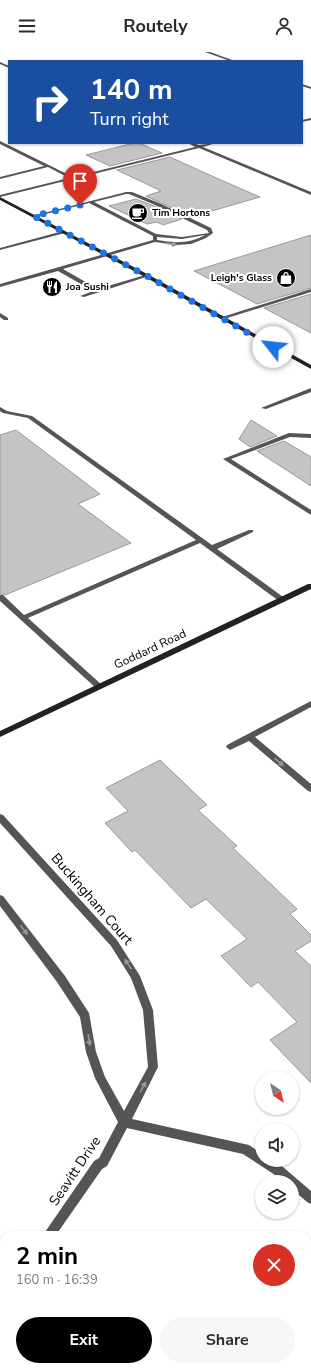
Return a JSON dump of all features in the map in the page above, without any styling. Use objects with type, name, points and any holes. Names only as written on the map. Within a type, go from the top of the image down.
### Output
[{"type":"main road","points":[[0,197],[311,367]]},
{"type":"main road","name":"Goddard Road","points":[[0,734],[98,686],[311,586]]},
{"type":"street","points":[[207,52],[230,60]]},
{"type":"street","points":[[0,142],[72,178]]},
{"type":"street","points":[[192,144],[311,194]]},
{"type":"street","points":[[0,197],[210,144]]},
{"type":"street","points":[[0,178],[48,166]]},
{"type":"street","points":[[34,216],[126,193],[157,204],[209,229],[211,233]]},
{"type":"street","points":[[90,202],[154,235],[182,238],[211,233]]},
{"type":"street","points":[[0,249],[63,232]]},
{"type":"street","points":[[0,286],[59,268],[155,242],[184,245],[203,239],[211,233]]},
{"type":"street","points":[[154,235],[155,242]]},
{"type":"street","points":[[59,268],[97,291]]},
{"type":"street","points":[[82,296],[147,276]]},
{"type":"street","points":[[222,318],[311,290]]},
{"type":"street","points":[[0,315],[6,319]]},
{"type":"street","points":[[264,408],[311,390]]},
{"type":"street","points":[[0,409],[5,412],[30,417],[282,599]]},
{"type":"street","points":[[311,436],[289,436],[226,459],[311,513]]},
{"type":"street","points":[[212,548],[251,531]]},
{"type":"street","points":[[23,618],[201,540]]},
{"type":"street","points":[[0,597],[98,686]]},
{"type":"street","points":[[230,747],[311,704]]},
{"type":"street","points":[[250,737],[311,789]]},
{"type":"street","name":"Buckingham Court","points":[[0,817],[114,943],[135,976],[148,1010],[153,1067],[124,1122]]},
{"type":"street","points":[[0,899],[61,979],[85,1016],[91,1052],[100,1078],[124,1122],[245,1149],[279,1171],[311,1198]]},
{"type":"street","name":"Seavitt Drive","points":[[52,1231],[98,1166],[103,1162],[124,1122]]},
{"type":"building","points":[[130,144],[141,144],[162,153],[110,166],[86,155]]},
{"type":"building","points":[[170,157],[260,197],[191,217],[146,196],[161,191],[117,170]]},
{"type":"building","name":"Tim Hortons","points":[[136,199],[182,219],[163,225],[157,222],[147,224],[109,206]]},
{"type":"building","points":[[311,235],[311,288],[257,304],[194,271]]},
{"type":"building","points":[[311,294],[311,333],[264,308]]},
{"type":"building","points":[[251,420],[277,436],[250,447],[239,439]]},
{"type":"building","points":[[16,430],[100,494],[78,504],[131,543],[5,595],[0,594],[0,435]]},
{"type":"building","points":[[284,441],[311,457],[311,486],[257,451]]},
{"type":"building","points":[[160,760],[207,805],[198,810],[237,846],[233,848],[297,909],[290,914],[311,935],[311,941],[295,951],[311,966],[311,1083],[270,1040],[297,1022],[258,982],[251,987],[221,956],[247,939],[206,899],[191,908],[135,850],[132,852],[105,823],[128,811],[106,788]]},
{"type":"place","name":"Tim Hortons","points":[[138,213]]},
{"type":"place","name":"Leigh's Glass","points":[[286,278]]},
{"type":"place","name":"Joa Sushi","points":[[52,287]]},
{"type":"route","points":[[80,205],[34,216],[147,276],[273,347]]}]
